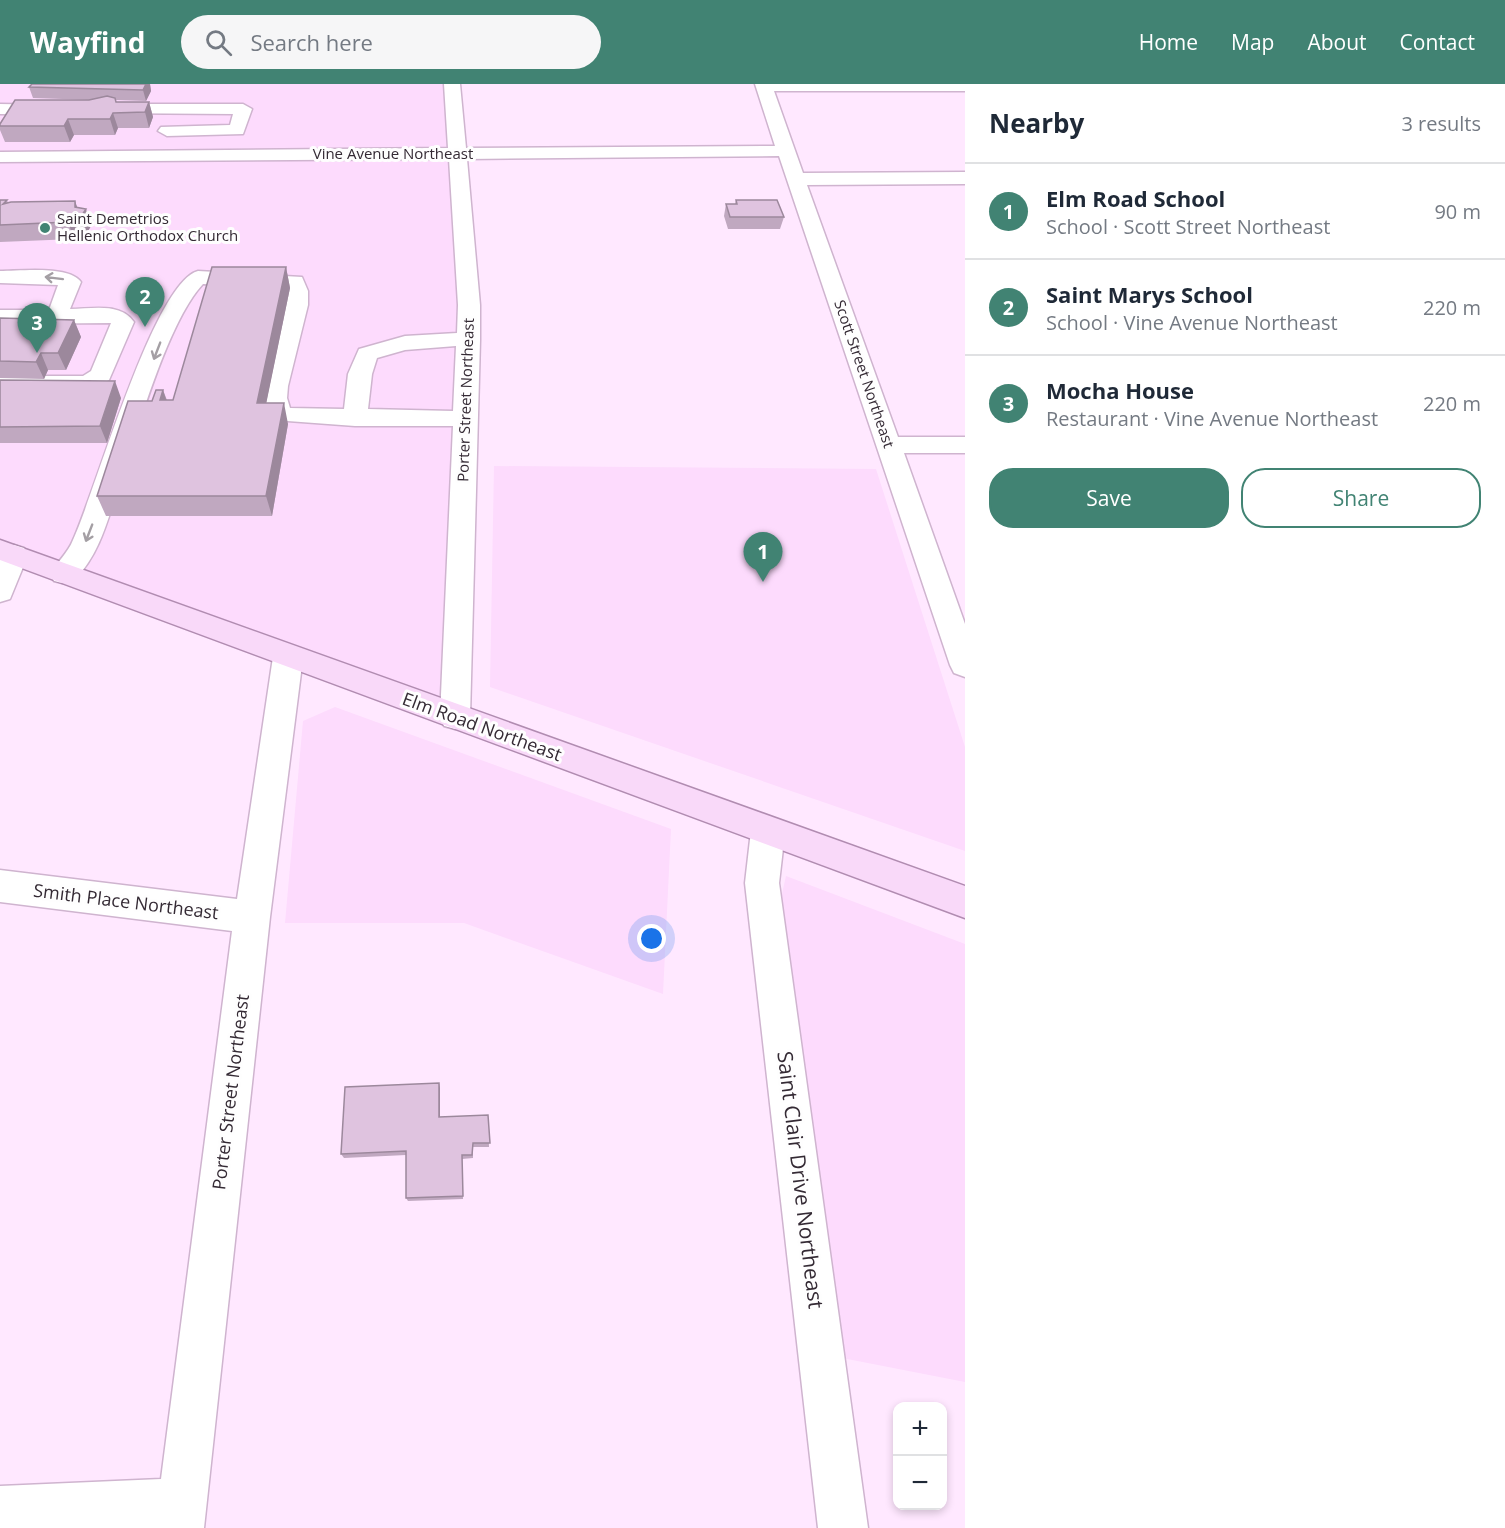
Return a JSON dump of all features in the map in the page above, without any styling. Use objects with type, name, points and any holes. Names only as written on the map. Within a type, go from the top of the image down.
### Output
[{"type":"main road","name":"Elm Road Northeast","points":[[7,553],[965,902]]},
{"type":"street","name":"Porter Street Northeast","points":[[452,84],[469,340],[455,717]]},
{"type":"street","points":[[763,85],[965,86]]},
{"type":"street","name":"Scott Street Northeast","points":[[763,85],[965,665]]},
{"type":"street","points":[[0,109],[80,110],[254,93]]},
{"type":"street","points":[[158,156],[171,118],[170,101]]},
{"type":"street","points":[[73,156],[81,139],[237,130],[243,109],[170,101]]},
{"type":"street","name":"Vine Avenue Northeast","points":[[0,157],[786,152]]},
{"type":"street","points":[[796,178],[965,178]]},
{"type":"street","points":[[0,277],[57,277],[70,282],[57,316]]},
{"type":"street","points":[[64,574],[87,540],[158,349],[181,298],[189,285],[198,277],[295,281],[299,287],[275,399],[283,415],[466,419]]},
{"type":"street","points":[[0,317],[116,315],[123,322],[101,375],[88,383],[0,383]]},
{"type":"street","points":[[355,418],[360,374],[367,354],[414,342],[469,340]]},
{"type":"street","points":[[889,445],[965,445]]},
{"type":"street","points":[[0,592],[7,553]]},
{"type":"street","name":"Porter Street Northeast","points":[[180,1515],[252,917],[288,657]]},
{"type":"street","name":"Saint Clair Drive Northeast","points":[[768,831],[762,883],[843,1528]]},
{"type":"street","name":"Smith Place Northeast","points":[[0,886],[252,917]]},
{"type":"street","points":[[0,1511],[180,1515]]},
{"type":"shaded area","points":[[0,84],[452,84],[469,305],[455,717],[0,550]]},
{"type":"shaded area","points":[[494,466],[876,469],[965,747],[965,851],[490,687]]},
{"type":"shaded area","points":[[335,707],[671,829],[663,994],[464,923],[285,923],[303,721]]},
{"type":"shaded area","points":[[786,876],[965,944],[965,1382],[837,1357],[779,907]]},
{"type":"building","points":[[32,84],[146,84],[143,90],[29,87]]},
{"type":"building","points":[[107,96],[115,98],[116,102],[149,102],[145,112],[113,113],[110,119],[68,119],[64,126],[0,126],[15,100],[89,100]]},
{"type":"building","points":[[0,200],[7,200],[3,204],[75,201],[75,207],[86,209],[82,215],[72,217],[68,222],[0,225]]},
{"type":"building","points":[[736,200],[777,200],[784,217],[730,217],[726,204],[737,204]]},
{"type":"building","points":[[212,267],[286,267],[257,403],[284,403],[266,496],[97,496],[128,401],[152,401],[156,390],[163,390],[160,400],[173,400]]},
{"type":"building","points":[[0,318],[74,320],[58,353],[41,353],[36,362],[0,361]]},
{"type":"building","points":[[0,380],[115,381],[100,426],[0,427]]},
{"type":"building","points":[[439,1083],[439,1117],[488,1115],[490,1143],[473,1143],[472,1155],[462,1155],[463,1196],[406,1198],[406,1151],[341,1154],[345,1087]]},
{"type":"place","name":"Saint Demetrios Hellenic Orthodox Church","points":[[45,228]]},
{"type":"place","name":"Saint Marys School","points":[[145,327]]},
{"type":"place","name":"Mocha House","points":[[37,353]]},
{"type":"place","name":"Elm Road School","points":[[763,582]]}]
